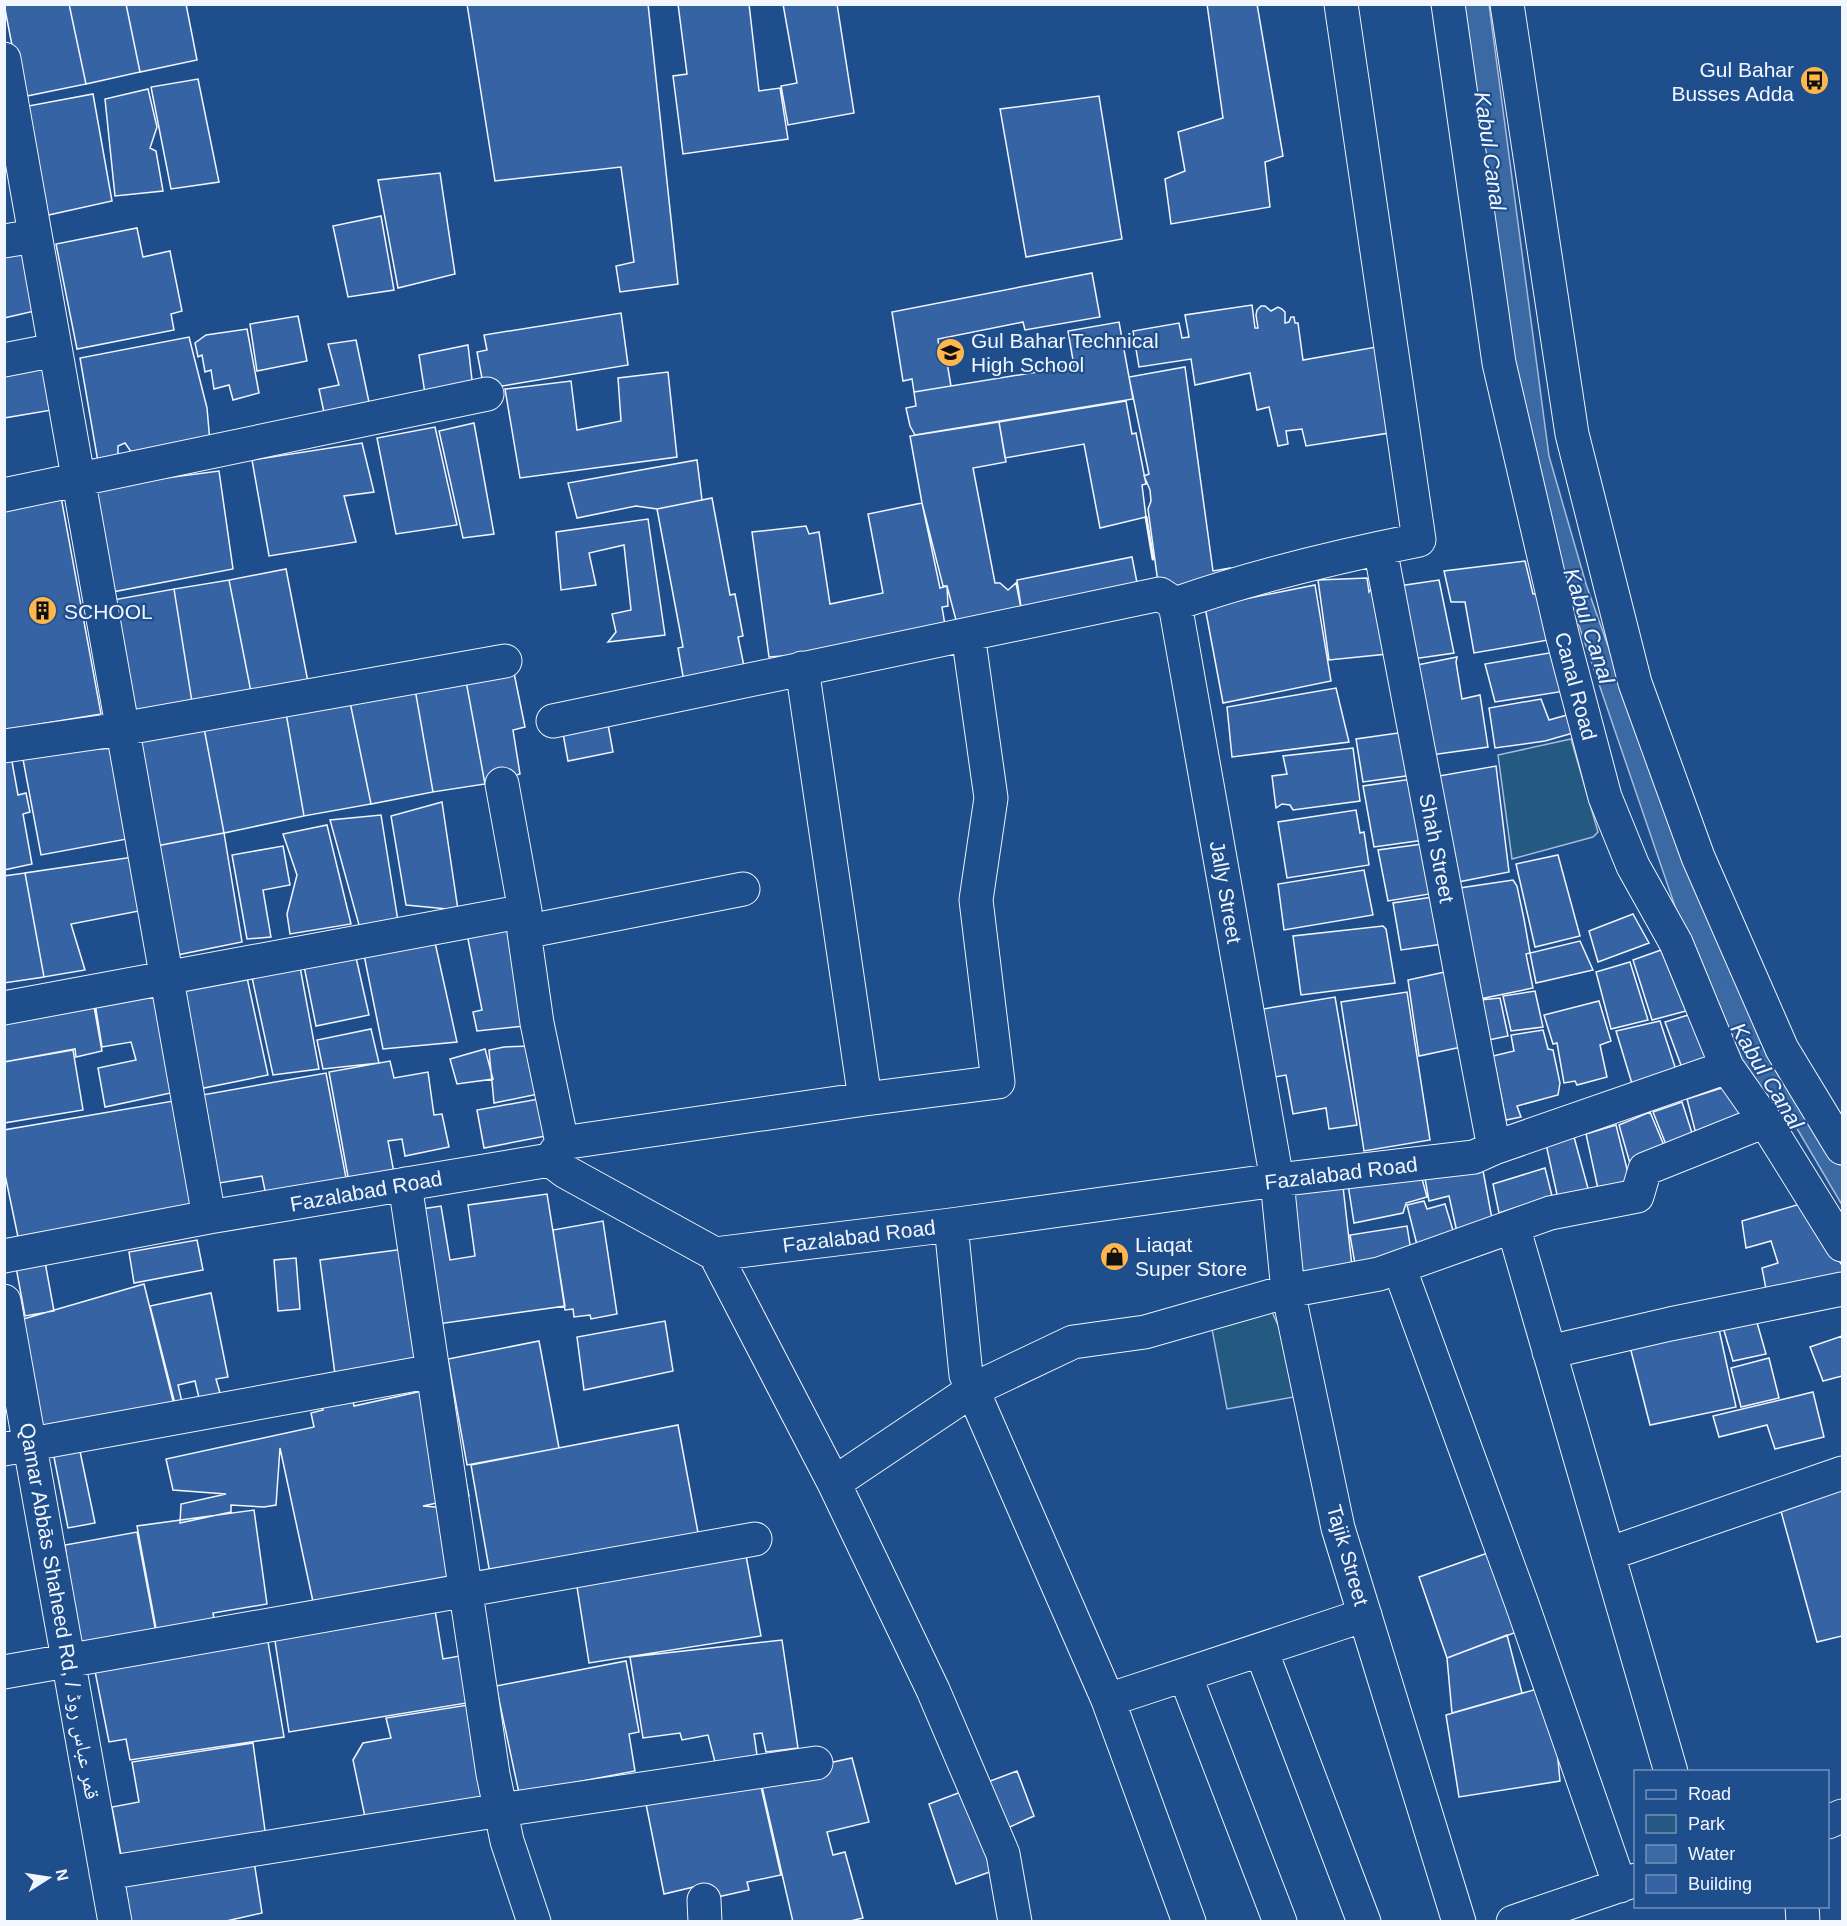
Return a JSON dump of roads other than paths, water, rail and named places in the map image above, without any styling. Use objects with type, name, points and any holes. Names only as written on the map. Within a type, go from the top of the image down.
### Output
[{"type":"street","points":[[553,721],[1160,594],[1175,604],[1215,590],[1419,540],[1341,4]]},
{"type":"street","name":"Canal Road","points":[[1448,4],[1499,363],[1568,655],[1605,796],[1633,866],[1676,943],[1727,1067],[1765,1121],[1842,1245]]},
{"type":"street","points":[[1507,4],[1572,434],[1635,683],[1698,857],[1782,1049],[1842,1148]]},
{"type":"street","points":[[4,59],[20,238],[55,350],[209,1217]]},
{"type":"street","points":[[4,360],[55,350]]},
{"type":"street","points":[[4,495],[487,394]]},
{"type":"street","name":"Shah Street","points":[[1380,548],[1494,1149]]},
{"type":"street","name":"Jally Street","points":[[1175,604],[1277,1180]]},
{"type":"street","name":"Fazalabad Road","points":[[4,1256],[209,1217],[405,1184],[556,1152],[866,1099],[998,1082],[976,900],[991,798],[968,634]]},
{"type":"street","points":[[4,746],[121,729],[505,661]]},
{"type":"street","points":[[802,669],[866,1099]]},
{"type":"street","points":[[502,784],[525,921],[556,1152],[566,1172],[715,1254],[834,1483],[933,1690],[1003,1854],[1008,1920]]},
{"type":"street","points":[[4,1008],[166,978],[743,889]]},
{"type":"street","name":"Fazalabad Road","points":[[715,1254],[951,1225],[1277,1180],[1474,1157],[1727,1067]]},
{"type":"street","points":[[834,1483],[974,1389],[1073,1342],[1145,1332],[1288,1291],[1379,1274],[1550,1213],[1637,1196],[1645,1169],[1765,1121]]},
{"type":"street","name":"Tajik Street","points":[[1277,1180],[1288,1291],[1338,1528],[1459,1922]]},
{"type":"street","points":[[405,1184],[493,1774],[507,1841],[534,1922]]},
{"type":"street","points":[[951,1225],[966,1375],[1108,1700],[1189,1922]]},
{"type":"street","points":[[1513,1226],[1670,1770]]},
{"type":"street","points":[[1399,1267],[1522,1604],[1628,1883],[1513,1922]]},
{"type":"street","points":[[1549,1352],[1670,1324],[1842,1289]]},
{"type":"street","name":"Qamar Abbās Shaheed Rd, / قمر عباس روڈ","points":[[4,1301],[17,1447],[68,1661],[115,1922]]},
{"type":"street","points":[[17,1447],[433,1371]]},
{"type":"street","points":[[1608,1554],[1842,1473]]},
{"type":"street","points":[[4,1672],[755,1539]]},
{"type":"street","points":[[1108,1700],[1365,1615]]},
{"type":"street","points":[[1261,1650],[1364,1922]]},
{"type":"street","points":[[1185,1675],[1280,1922]]},
{"type":"street","points":[[106,1873],[816,1763]]},
{"type":"water","points":[[1456,5],[1489,5],[1549,456],[1586,584],[1641,739],[1763,1023],[1750,1034],[1732,1036],[1681,924],[1545,526],[1507,362]]},
{"type":"water","points":[[1778,1057],[1842,1152],[1842,1205],[1756,1059]]},
{"type":"waterway","name":"Kabul Canal","points":[[1722,999],[1778,1095]]},
{"type":"place","name":"Gul Bahar Busses Adda","points":[[1815,81]]},
{"type":"place","name":"Gul Bahar Technical High School","points":[[950,352]]},
{"type":"place","name":"SCHOOL","points":[[43,611]]},
{"type":"place","name":"Liaqat Super Store","points":[[1114,1256]]}]
